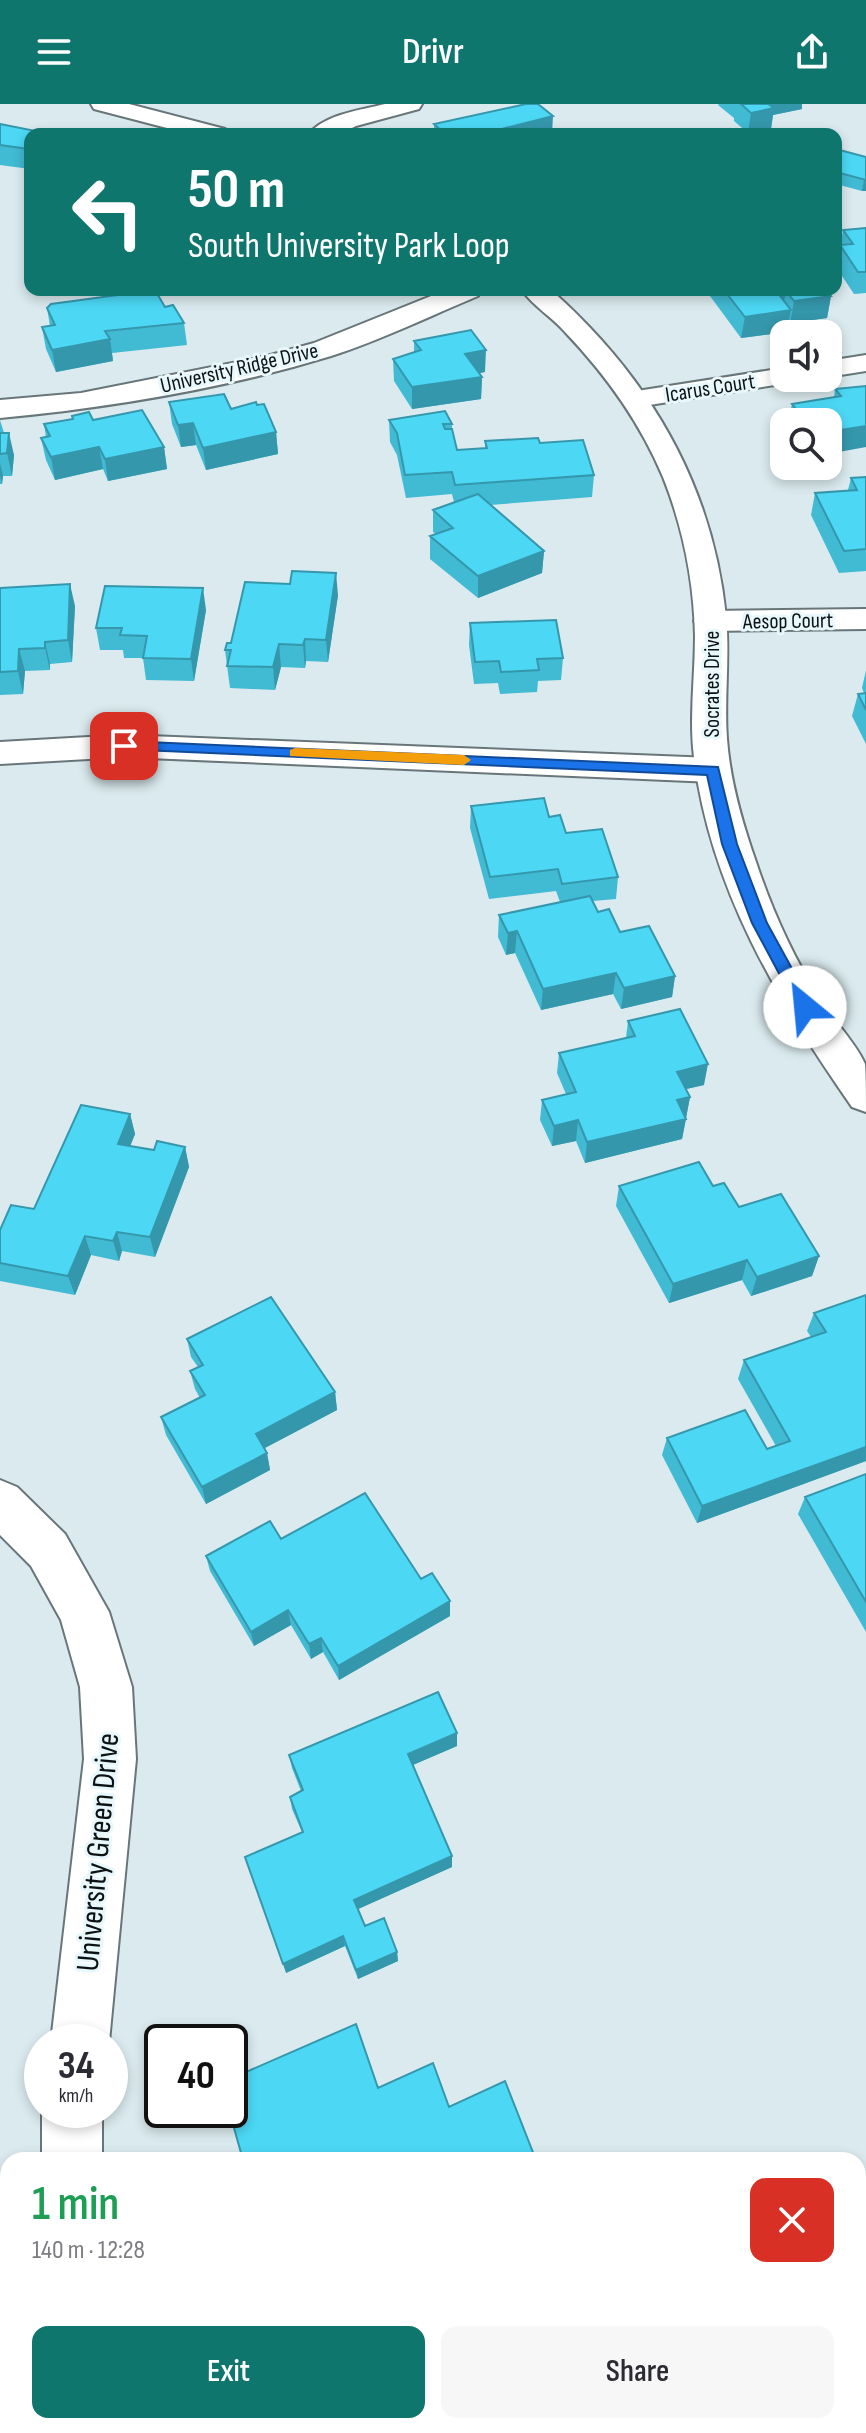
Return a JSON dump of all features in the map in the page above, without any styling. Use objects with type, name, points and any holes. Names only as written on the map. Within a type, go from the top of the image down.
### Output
[{"type":"street","points":[[102,104],[194,128]]},
{"type":"street","points":[[335,128],[411,104]]},
{"type":"street","name":"University Ridge Drive","points":[[0,409],[81,402],[271,364],[324,349],[454,296]]},
{"type":"street","name":"Socrates Drive","points":[[541,296],[601,352],[637,399],[662,440],[687,496],[703,557],[710,621],[708,703],[713,770],[730,844],[760,923],[805,1007],[866,1096]]},
{"type":"street","points":[[842,367],[866,363]]},
{"type":"street","name":"Icarus Court","points":[[637,399],[770,378]]},
{"type":"street","name":"Aesop Court","points":[[710,621],[866,619]]},
{"type":"street","points":[[0,753],[124,746],[713,770]]},
{"type":"street","name":"University Green Drive","points":[[0,1502],[48,1550],[84,1612],[106,1687],[110,1759],[82,2024]]},
{"type":"street","points":[[72,2128],[72,2152]]},
{"type":"building","points":[[526,104],[538,104],[553,116],[506,128],[438,128],[434,124]]},
{"type":"building","points":[[741,104],[768,104],[774,108],[751,113]]},
{"type":"building","points":[[0,124],[24,129],[24,148],[0,145]]},
{"type":"building","points":[[842,151],[866,157],[866,180],[842,174]]},
{"type":"building","points":[[866,228],[866,272],[858,272],[842,248],[842,245],[853,244],[843,230]]},
{"type":"building","points":[[110,296],[159,296],[165,307],[173,305],[184,323],[105,331],[110,339],[52,350],[42,327],[55,325],[47,308],[51,304]]},
{"type":"building","points":[[729,296],[780,296],[791,310],[745,317]]},
{"type":"building","points":[[790,296],[831,296],[794,301]]},
{"type":"building","points":[[471,330],[486,350],[465,354],[482,377],[412,387],[393,359],[421,350],[414,341]]},
{"type":"building","points":[[866,386],[866,426],[842,430],[842,408],[795,408],[792,404],[841,396],[838,392],[842,392],[842,388]]},
{"type":"building","points":[[224,394],[231,409],[256,402],[257,405],[264,404],[276,432],[203,448],[193,423],[178,425],[169,402]]},
{"type":"building","points":[[142,410],[164,447],[105,459],[99,447],[51,457],[41,438],[50,436],[44,424],[73,419],[72,416],[89,412],[93,420]]},
{"type":"building","points":[[445,411],[452,424],[443,424],[445,429],[452,429],[457,450],[487,448],[485,441],[538,438],[540,443],[583,440],[594,475],[455,485],[452,472],[405,475],[397,433],[389,420]]},
{"type":"building","points":[[0,433],[9,433],[7,453],[0,454]]},
{"type":"building","points":[[866,477],[866,549],[844,551],[815,493],[857,490],[851,478]]},
{"type":"building","points":[[478,494],[544,551],[478,576],[430,536],[453,528],[433,510]]},
{"type":"building","points":[[292,571],[336,573],[326,640],[305,639],[303,645],[279,644],[273,667],[227,666],[231,650],[225,650],[227,643],[231,643],[245,582],[290,584]]},
{"type":"building","points":[[70,584],[68,640],[45,642],[45,648],[19,649],[18,671],[0,672],[0,588]]},
{"type":"building","points":[[105,586],[203,588],[191,659],[143,658],[147,636],[120,635],[122,628],[96,628]]},
{"type":"building","points":[[556,620],[563,658],[537,659],[539,670],[501,672],[499,661],[475,662],[470,623]]},
{"type":"building","points":[[866,693],[866,710],[858,694]]},
{"type":"building","points":[[544,798],[549,817],[560,815],[566,833],[602,829],[618,877],[562,884],[558,869],[490,877],[471,806]]},
{"type":"building","points":[[590,896],[598,912],[609,909],[620,932],[649,926],[675,976],[624,988],[616,973],[543,989],[517,931],[508,933],[499,915]]},
{"type":"building","points":[[680,1009],[708,1064],[677,1072],[690,1097],[677,1100],[686,1119],[587,1142],[578,1120],[554,1126],[542,1100],[576,1092],[559,1053],[635,1036],[628,1021]]},
{"type":"building","points":[[81,1105],[130,1114],[118,1144],[154,1150],[157,1141],[185,1147],[150,1237],[117,1232],[113,1241],[85,1236],[68,1276],[0,1263],[0,1230],[11,1205],[34,1209]]},
{"type":"building","points":[[699,1162],[713,1186],[724,1183],[739,1207],[781,1194],[819,1256],[757,1277],[747,1260],[673,1284],[619,1186]]},
{"type":"building","points":[[866,1295],[866,1447],[702,1506],[667,1438],[745,1410],[767,1449],[790,1441],[744,1360],[826,1332],[814,1313]]},
{"type":"building","points":[[271,1297],[335,1392],[256,1434],[267,1453],[202,1487],[161,1417],[205,1395],[190,1371],[203,1365],[187,1339]]},
{"type":"building","points":[[866,1474],[866,1602],[805,1497]]},
{"type":"building","points":[[365,1493],[421,1579],[432,1573],[450,1601],[338,1666],[321,1638],[309,1644],[288,1610],[251,1632],[206,1556],[270,1521],[281,1539]]},
{"type":"building","points":[[438,1692],[457,1733],[408,1754],[452,1856],[354,1900],[365,1926],[384,1918],[397,1952],[356,1970],[343,1936],[283,1964],[245,1857],[303,1832],[290,1797],[303,1790],[289,1755]]},
{"type":"building","points":[[356,2024],[378,2088],[433,2063],[449,2107],[505,2081],[533,2152],[241,2152],[234,2128],[248,2128],[248,2071]]},
{"type":"slow traffic","points":[[295,753],[464,760]]},
{"type":"route","points":[[124,746],[713,770],[730,844],[760,923],[805,1007]]}]
